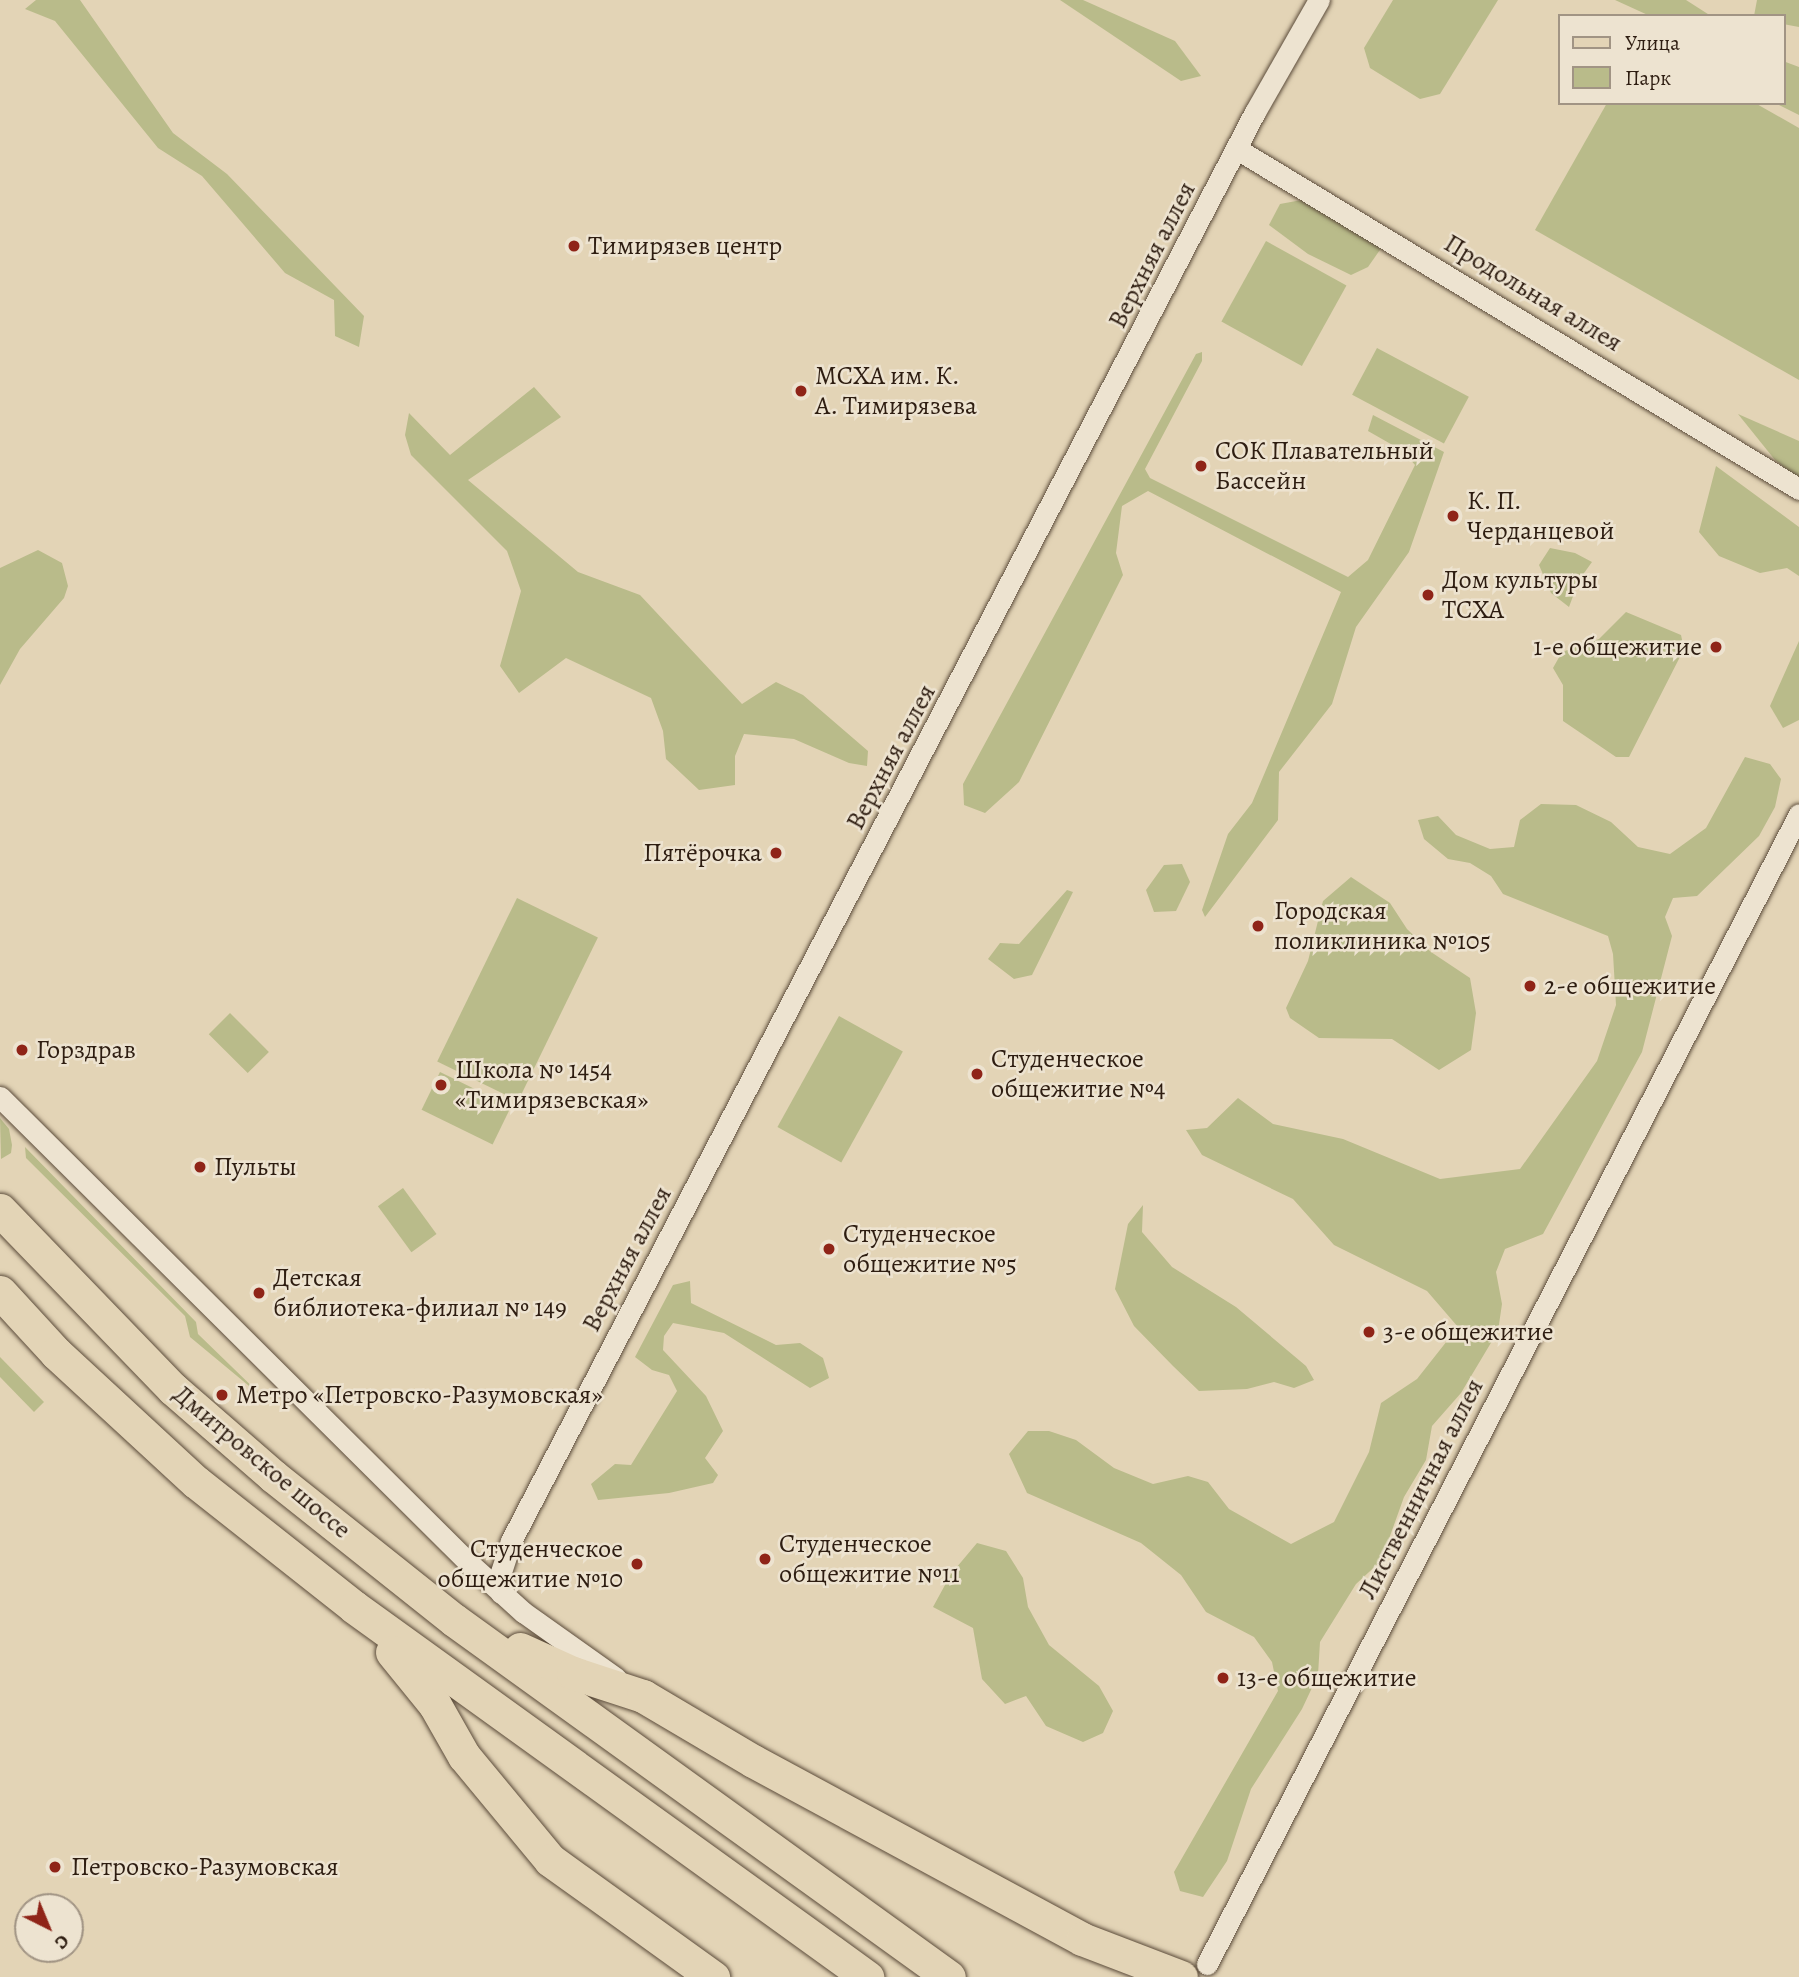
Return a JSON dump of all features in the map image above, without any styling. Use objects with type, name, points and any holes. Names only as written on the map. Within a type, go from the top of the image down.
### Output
[{"type":"main road","name":"Дмитровское шоссе","points":[[0,1210],[173,1389],[273,1476],[454,1620],[837,1899],[949,1977]]},
{"type":"main road","name":"Дмитровское шоссе","points":[[0,1292],[56,1353],[144,1436],[354,1608]]},
{"type":"main road","points":[[354,1608],[867,1977]]},
{"type":"main road","points":[[354,1608],[421,1685],[464,1756],[550,1860],[713,1977]]},
{"type":"main road","points":[[454,1620],[573,1674],[643,1696],[753,1761],[1082,1939],[1201,1964]]},
{"type":"street","name":"Верхняя аллея","points":[[502,1593],[501,1573],[511,1541],[1237,149],[1320,0]]},
{"type":"street","name":"Продольная аллея","points":[[1237,149],[1799,489]]},
{"type":"street","name":"Лиственничная аллея","points":[[1201,1964],[1799,814]]},
{"type":"street","points":[[0,1097],[470,1564],[502,1593],[643,1696]]},
{"type":"street","name":"Верхняя аллея","points":[[470,1564],[497,1555],[511,1541]]},
{"type":"green space","points":[[36,0],[80,0],[173,133],[227,174],[364,316],[359,347],[335,336],[334,300],[285,273],[202,176],[158,148],[55,21],[25,9]]},
{"type":"green space","points":[[1060,0],[1083,0],[1175,41],[1201,76],[1181,81]]},
{"type":"green space","points":[[1393,0],[1498,0],[1440,94],[1420,99],[1370,68],[1364,48]]},
{"type":"green space","points":[[1615,0],[1686,0],[1708,14],[1646,14]]},
{"type":"green space","points":[[1757,0],[1799,0],[1799,27],[1785,24],[1785,14],[1754,14]]},
{"type":"green space","points":[[1785,62],[1799,67],[1799,115],[1779,105],[1785,105]]},
{"type":"green space","points":[[1606,105],[1759,105],[1799,128],[1799,380],[1535,230]]},
{"type":"green space","points":[[1307,199],[1382,247],[1368,267],[1351,275],[1308,254],[1269,225],[1280,204]]},
{"type":"green space","points":[[1266,241],[1346,286],[1302,366],[1221,321]]},
{"type":"green space","points":[[1377,348],[1469,397],[1444,444],[1352,395]]},
{"type":"green space","points":[[1202,352],[1202,361],[1145,469],[1150,478],[1348,577],[1368,560],[1415,465],[1403,451],[1368,431],[1373,415],[1444,452],[1409,552],[1356,627],[1332,704],[1279,772],[1278,820],[1205,917],[1202,910],[1228,834],[1252,803],[1341,592],[1148,491],[1122,506],[1116,553],[1123,575],[1019,782],[985,813],[964,805],[963,784],[1196,354]]},
{"type":"green space","points":[[534,387],[561,417],[468,480],[578,572],[640,595],[742,704],[776,682],[803,695],[868,751],[867,766],[849,763],[794,739],[744,734],[735,756],[735,785],[699,790],[666,759],[663,731],[651,698],[566,658],[519,693],[500,666],[521,591],[507,551],[411,455],[405,435],[409,413],[450,455]]},
{"type":"green space","points":[[1738,414],[1799,441],[1799,479],[1775,460]]},
{"type":"green space","points":[[1716,466],[1799,527],[1799,576],[1787,568],[1760,573],[1719,556],[1699,532]]},
{"type":"green space","points":[[1550,548],[1575,553],[1592,562],[1579,580],[1569,607],[1551,593],[1539,565]]},
{"type":"green space","points":[[38,550],[62,563],[68,586],[64,598],[20,649],[0,685],[0,568]]},
{"type":"green space","points":[[1626,612],[1681,635],[1684,649],[1629,757],[1616,757],[1563,721],[1563,685],[1553,668],[1562,652],[1599,639]]},
{"type":"green space","points":[[1799,641],[1799,720],[1783,728],[1770,706]]},
{"type":"green space","points":[[1745,757],[1770,764],[1781,779],[1775,807],[1759,836],[1697,896],[1673,898],[1665,917],[1672,936],[1642,1052],[1543,1234],[1505,1249],[1496,1272],[1502,1304],[1498,1331],[1461,1393],[1432,1426],[1426,1460],[1404,1497],[1381,1561],[1356,1584],[1320,1642],[1318,1675],[1302,1709],[1251,1789],[1227,1861],[1203,1897],[1180,1891],[1174,1872],[1278,1691],[1272,1662],[1254,1637],[1206,1612],[1181,1575],[1141,1543],[1027,1493],[1009,1454],[1028,1431],[1049,1431],[1076,1440],[1114,1468],[1153,1484],[1188,1476],[1208,1482],[1229,1509],[1291,1544],[1334,1522],[1369,1452],[1381,1403],[1417,1379],[1458,1327],[1427,1291],[1334,1245],[1293,1199],[1202,1155],[1186,1130],[1207,1128],[1238,1098],[1273,1124],[1343,1139],[1440,1179],[1520,1169],[1597,1061],[1616,1005],[1613,954],[1608,936],[1503,894],[1491,876],[1470,863],[1448,859],[1424,839],[1418,820],[1438,816],[1456,835],[1490,849],[1514,847],[1520,820],[1541,804],[1576,805],[1611,822],[1638,847],[1670,854],[1706,828]]},
{"type":"green space","points":[[1182,864],[1190,882],[1176,911],[1154,912],[1146,890],[1164,865]]},
{"type":"green space","points":[[1351,877],[1390,903],[1407,929],[1431,952],[1470,978],[1476,1013],[1471,1050],[1439,1070],[1392,1039],[1319,1038],[1290,1018],[1286,1008],[1308,961],[1323,901]]},
{"type":"green space","points":[[1067,890],[1073,892],[1032,975],[1014,979],[988,959],[1000,943],[1019,944]]},
{"type":"green space","points":[[517,898],[598,937],[518,1101],[437,1062]]},
{"type":"green space","points":[[230,1013],[269,1052],[248,1073],[209,1034]]},
{"type":"green space","points":[[839,1016],[903,1051],[841,1162],[777,1127]]},
{"type":"green space","points":[[440,1072],[511,1107],[493,1144],[422,1110]]},
{"type":"green space","points":[[0,1118],[9,1129],[12,1145],[11,1153],[1,1159]]},
{"type":"green space","points":[[25,1147],[196,1322],[198,1334],[267,1401],[190,1337],[185,1316],[26,1158]]},
{"type":"green space","points":[[403,1188],[437,1234],[411,1252],[378,1206]]},
{"type":"green space","points":[[1143,1205],[1142,1232],[1172,1267],[1236,1307],[1306,1366],[1314,1380],[1294,1388],[1274,1382],[1247,1389],[1199,1391],[1173,1366],[1134,1326],[1115,1289],[1128,1224]]},
{"type":"green space","points":[[690,1281],[691,1303],[776,1345],[800,1343],[823,1358],[829,1378],[810,1388],[724,1333],[673,1323],[664,1336],[663,1350],[706,1396],[723,1431],[705,1458],[718,1475],[713,1483],[669,1493],[598,1500],[591,1484],[615,1464],[631,1465],[677,1391],[669,1375],[652,1370],[635,1357],[673,1285]]},
{"type":"green space","points":[[0,1357],[44,1402],[34,1412],[0,1377]]},
{"type":"green space","points":[[977,1543],[1006,1551],[1023,1578],[1028,1607],[1049,1645],[1099,1686],[1113,1711],[1103,1733],[1083,1742],[1046,1726],[1026,1696],[1005,1704],[982,1679],[973,1628],[933,1607],[951,1574]]},
{"type":"place","name":"Тимирязев центр","points":[[574,246]]},
{"type":"place","name":"МСХА им. К. А. Тимирязева","points":[[801,391]]},
{"type":"place","name":"СОК Плавательный Бассейн","points":[[1201,466]]},
{"type":"place","name":"К. П. Черданцевой","points":[[1453,516]]},
{"type":"place","name":"Дом культуры ТСХА","points":[[1428,595]]},
{"type":"place","name":"1-е общежитие","points":[[1716,647]]},
{"type":"place","name":"Пятёрочка","points":[[776,853]]},
{"type":"place","name":"Городская поликлиника №105","points":[[1258,926]]},
{"type":"place","name":"2-е общежитие","points":[[1530,986]]},
{"type":"place","name":"Горздрав","points":[[22,1050]]},
{"type":"place","name":"Студенческое общежитие №4","points":[[977,1074]]},
{"type":"place","name":"Школа № 1454 «Тимирязевская»","points":[[441,1085]]},
{"type":"place","name":"Пульты","points":[[200,1167]]},
{"type":"place","name":"Студенческое общежитие №5","points":[[829,1249]]},
{"type":"place","name":"Детская библиотека-филиал № 149","points":[[259,1293]]},
{"type":"place","name":"3-е общежитие","points":[[1369,1332]]},
{"type":"place","name":"Метро «Петровско-Разумовская»","points":[[222,1395]]},
{"type":"place","name":"Студенческое общежитие №11","points":[[765,1559]]},
{"type":"place","name":"Студенческое общежитие №10","points":[[637,1564]]},
{"type":"place","name":"13-е общежитие","points":[[1223,1678]]},
{"type":"place","name":"Петровско-Разумовская","points":[[55,1867]]}]
